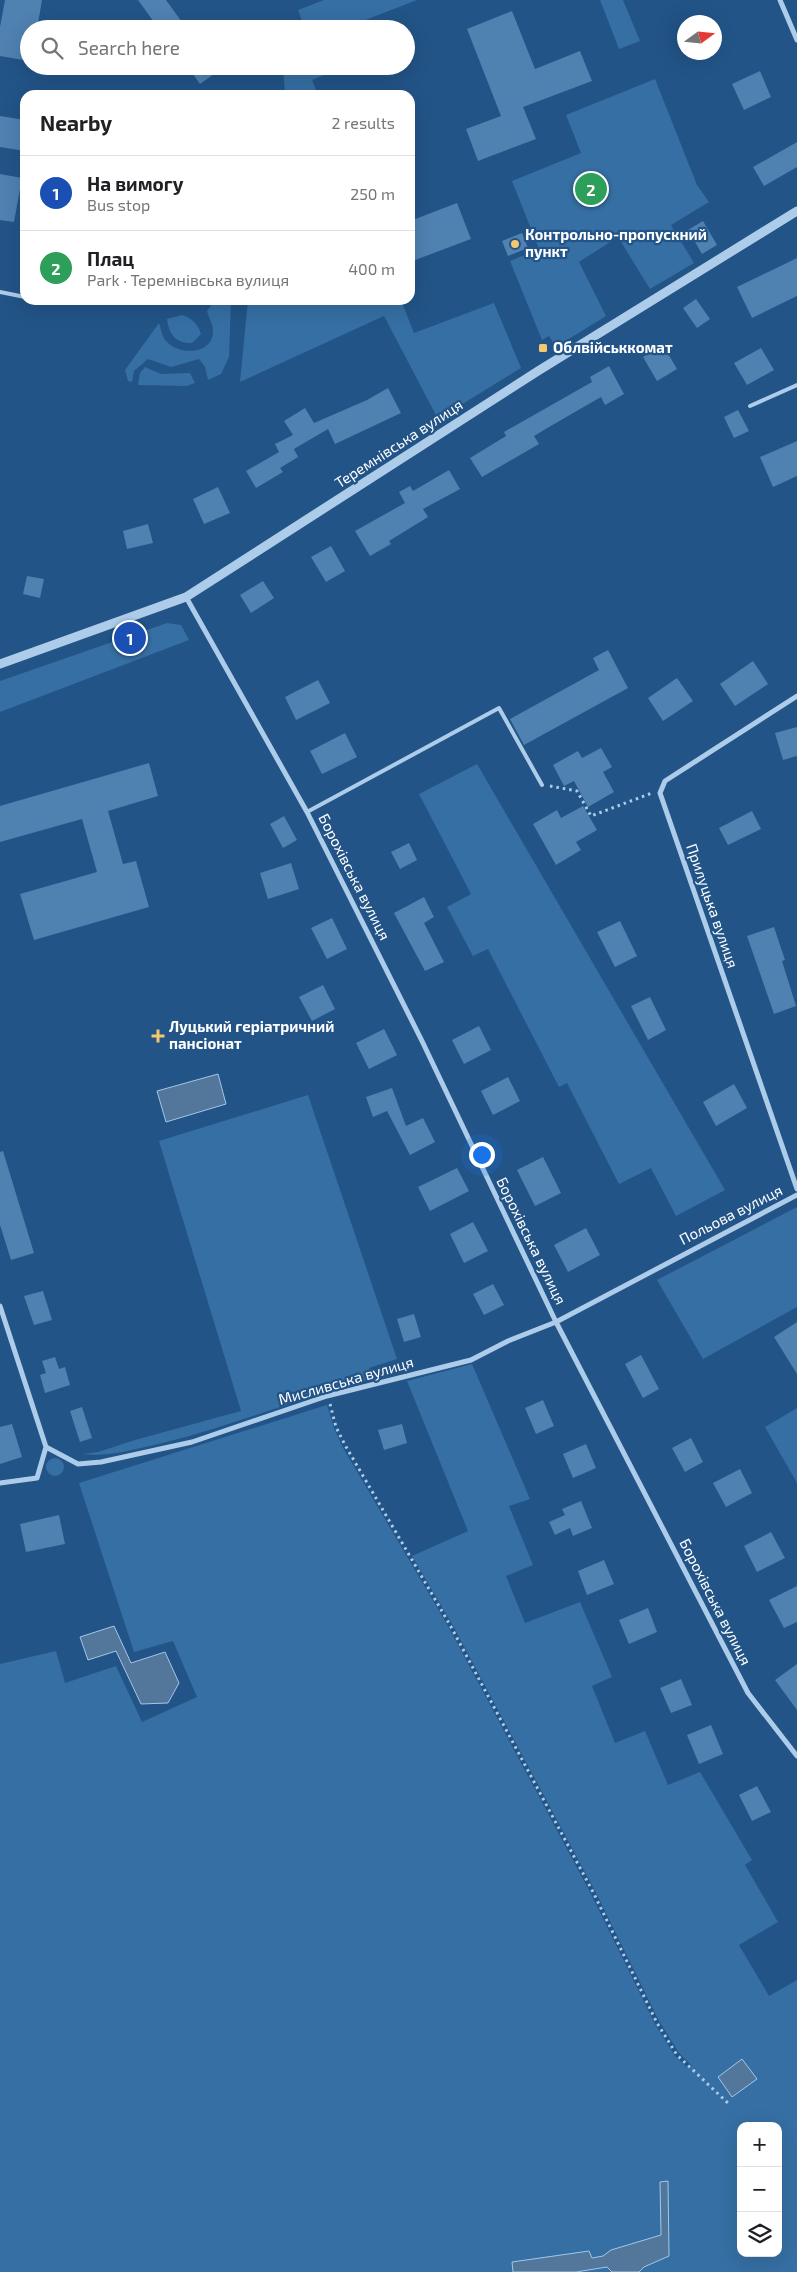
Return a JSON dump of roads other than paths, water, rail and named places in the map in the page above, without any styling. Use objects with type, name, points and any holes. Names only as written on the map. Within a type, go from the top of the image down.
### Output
[{"type":"street","points":[[780,0],[797,40]]},
{"type":"street","name":"Теремнівська вулиця","points":[[0,664],[186,597],[538,371],[797,211]]},
{"type":"street","name":"Борохівська вулиця","points":[[186,597],[307,812],[422,1041],[556,1322],[748,1693],[797,1756]]},
{"type":"street","name":"Прилуцька вулиця","points":[[797,696],[665,781],[660,793],[797,1189]]},
{"type":"street","name":"Польова вулиця","points":[[677,1257],[797,1195]]},
{"type":"street","name":"Мисливська вулиця","points":[[46,1447],[78,1464],[101,1462],[192,1442],[327,1396],[471,1360],[508,1341],[556,1322],[677,1257]]},
{"type":"street","points":[[0,1306],[46,1447],[38,1478],[0,1483]]},
{"type":"lane","points":[[0,292],[20,296]]},
{"type":"lane","points":[[750,406],[797,385]]},
{"type":"lane","points":[[307,812],[499,708],[542,785]]},
{"type":"place","name":"Плац","points":[[591,189]]},
{"type":"place","name":"Контрольно-пропускний пункт","points":[[515,244]]},
{"type":"place","name":"Облвійськкомат","points":[[543,348]]},
{"type":"place","name":"На вимогу","points":[[130,638]]},
{"type":"place","name":"Луцький геріатричний пансіонат","points":[[158,1036]]}]
